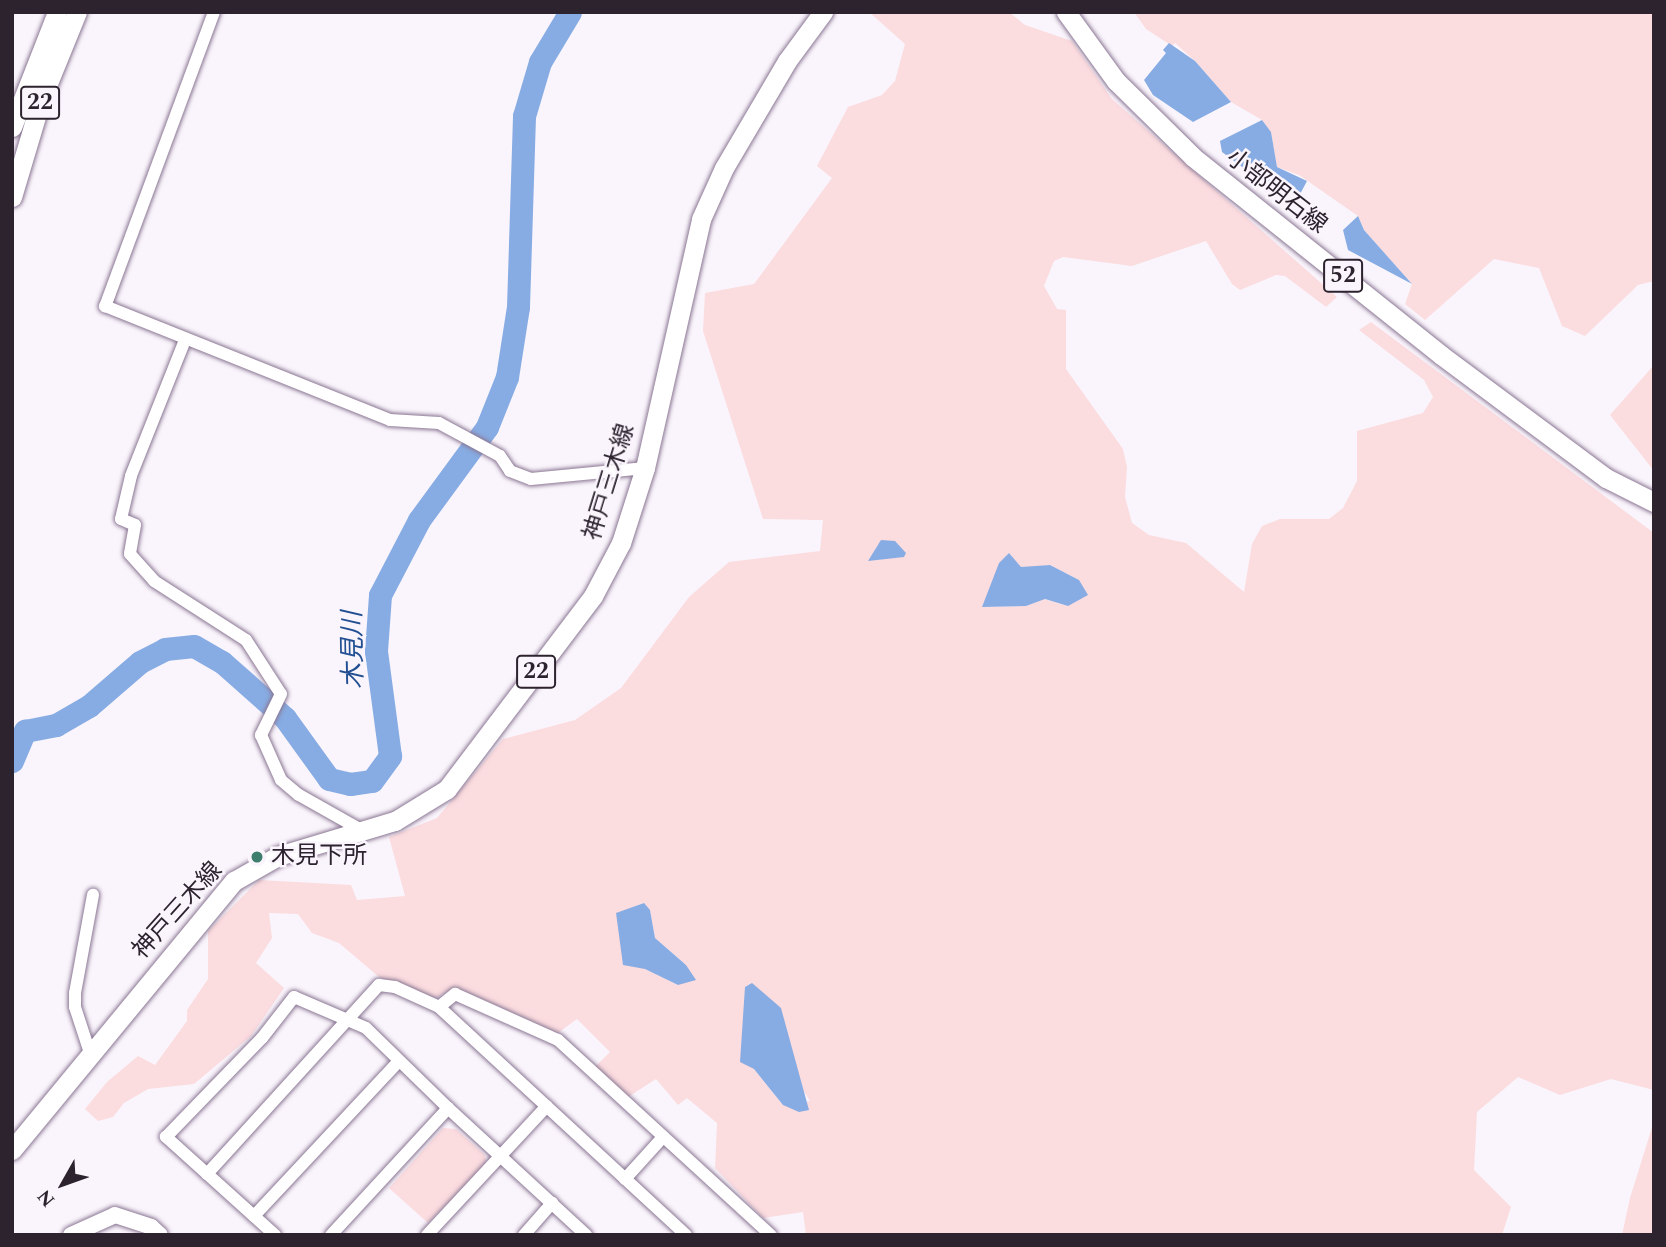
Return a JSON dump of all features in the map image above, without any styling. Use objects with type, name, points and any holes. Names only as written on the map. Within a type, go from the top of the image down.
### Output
[{"type":"main road","name":"22","points":[[12,127],[57,12]]},
{"type":"main road","name":"22","points":[[12,197],[40,103],[77,12]]},
{"type":"main road","name":"神戸三木線","points":[[12,1150],[234,881],[278,856],[395,821],[447,789],[593,596],[621,543],[645,468],[701,219],[724,168],[787,61],[823,12]]},
{"type":"main road","name":"小部明石線","points":[[1066,12],[1116,81],[1193,158],[1452,363],[1606,478],[1654,502]]},
{"type":"street","points":[[214,12],[105,306],[390,420],[439,423],[500,456],[510,471],[531,480],[645,468]]},
{"type":"street","points":[[185,340],[131,476],[121,519],[135,526],[130,554],[154,581],[246,640],[281,694],[261,735],[281,780],[299,796],[363,831]]},
{"type":"street","points":[[90,1053],[75,1000],[93,895]]},
{"type":"street","points":[[207,1174],[351,1019],[379,985],[395,987],[439,1007],[686,1235]]},
{"type":"street","points":[[439,1007],[455,995],[558,1040],[771,1235]]},
{"type":"street","points":[[275,1235],[166,1137],[261,1038],[294,996],[351,1019],[586,1235]]},
{"type":"street","points":[[254,1216],[399,1061]]},
{"type":"street","points":[[426,1235],[547,1106]]},
{"type":"street","points":[[331,1235],[448,1108]]},
{"type":"street","points":[[625,1179],[663,1137]]},
{"type":"street","points":[[524,1235],[552,1203]]},
{"type":"street","points":[[71,1235],[115,1215],[151,1227],[160,1235]]},
{"type":"shaded area","points":[[869,12],[1009,12],[1025,25],[1072,41],[1112,99],[1337,297],[1326,307],[1285,276],[1276,275],[1240,290],[1232,284],[1206,241],[1132,266],[1063,257],[1054,261],[1044,286],[1057,309],[1066,310],[1066,369],[1123,449],[1127,467],[1125,497],[1132,523],[1149,535],[1186,543],[1244,592],[1252,544],[1262,526],[1280,519],[1329,519],[1343,508],[1357,481],[1357,431],[1423,413],[1433,397],[1424,380],[1359,330],[1371,322],[1654,533],[1654,1090],[1611,1079],[1560,1095],[1518,1077],[1477,1112],[1474,1170],[1511,1207],[1502,1235],[806,1235],[803,1212],[763,1218],[715,1168],[717,1123],[687,1098],[678,1105],[656,1079],[628,1097],[596,1066],[610,1052],[577,1019],[558,1033],[455,987],[436,998],[379,977],[339,943],[312,933],[298,914],[269,913],[272,938],[256,963],[284,988],[251,1036],[194,1084],[148,1089],[124,1103],[113,1117],[98,1121],[85,1109],[107,1082],[138,1056],[155,1065],[187,1021],[187,1010],[208,979],[208,931],[259,880],[351,885],[357,900],[405,896],[389,837],[437,818],[503,739],[575,720],[621,688],[689,597],[729,562],[820,551],[823,520],[763,519],[703,331],[705,293],[754,284],[832,178],[817,166],[848,107],[882,95],[895,81],[905,44]],"holes":[[[1009,553],[1021,568],[1050,565],[1079,580],[1068,606],[1044,599],[1026,606],[982,607]],[[643,903],[650,910],[655,938],[686,965],[678,985],[645,969],[616,914]],[[754,1069],[805,1093],[810,1101],[783,1105]]]},
{"type":"shaded area","points":[[1134,12],[1654,12],[1654,281],[1638,285],[1585,336],[1562,326],[1539,268],[1494,259],[1425,320],[1405,304],[1412,284],[1364,230],[1358,216],[1299,175],[1277,167],[1271,133],[1262,120],[1231,102],[1195,61],[1175,43],[1172,46],[1146,29]]},
{"type":"shaded area","points":[[1654,365],[1654,471],[1610,415]]},
{"type":"shaded area","points":[[1654,1121],[1654,1235],[1622,1235],[1630,1198]]},
{"type":"shaded area","points":[[443,1128],[456,1129],[485,1155],[486,1163],[428,1223],[389,1188]]},
{"type":"water","points":[[1169,43],[1195,61],[1231,102],[1193,122],[1153,95],[1144,80],[1166,53],[1163,50]]},
{"type":"water","points":[[1262,120],[1271,132],[1277,167],[1307,181],[1298,198],[1278,184],[1261,181],[1222,152],[1220,141]]},
{"type":"water","points":[[1358,216],[1364,230],[1412,284],[1348,250],[1343,230]]},
{"type":"water","points":[[881,540],[895,541],[906,553],[904,557],[868,561]]},
{"type":"water","points":[[1009,553],[1021,567],[1050,565],[1079,580],[1088,595],[1068,606],[1045,599],[1026,606],[982,607],[999,563]]},
{"type":"water","points":[[644,903],[650,910],[655,938],[686,965],[696,980],[678,985],[645,969],[623,965],[616,913]]},
{"type":"water","points":[[752,983],[781,1008],[809,1110],[799,1112],[783,1105],[754,1069],[740,1062],[745,987]]},
{"type":"waterway","name":"木見川","points":[[12,761],[25,731],[56,725],[89,706],[140,662],[165,649],[194,646],[222,662],[285,718],[329,779],[350,784],[372,781],[390,756],[376,651],[380,595],[419,520],[487,427],[507,377],[518,307],[524,116],[540,62],[570,12]]},
{"type":"place","name":"木見下所","points":[[257,857]]}]
